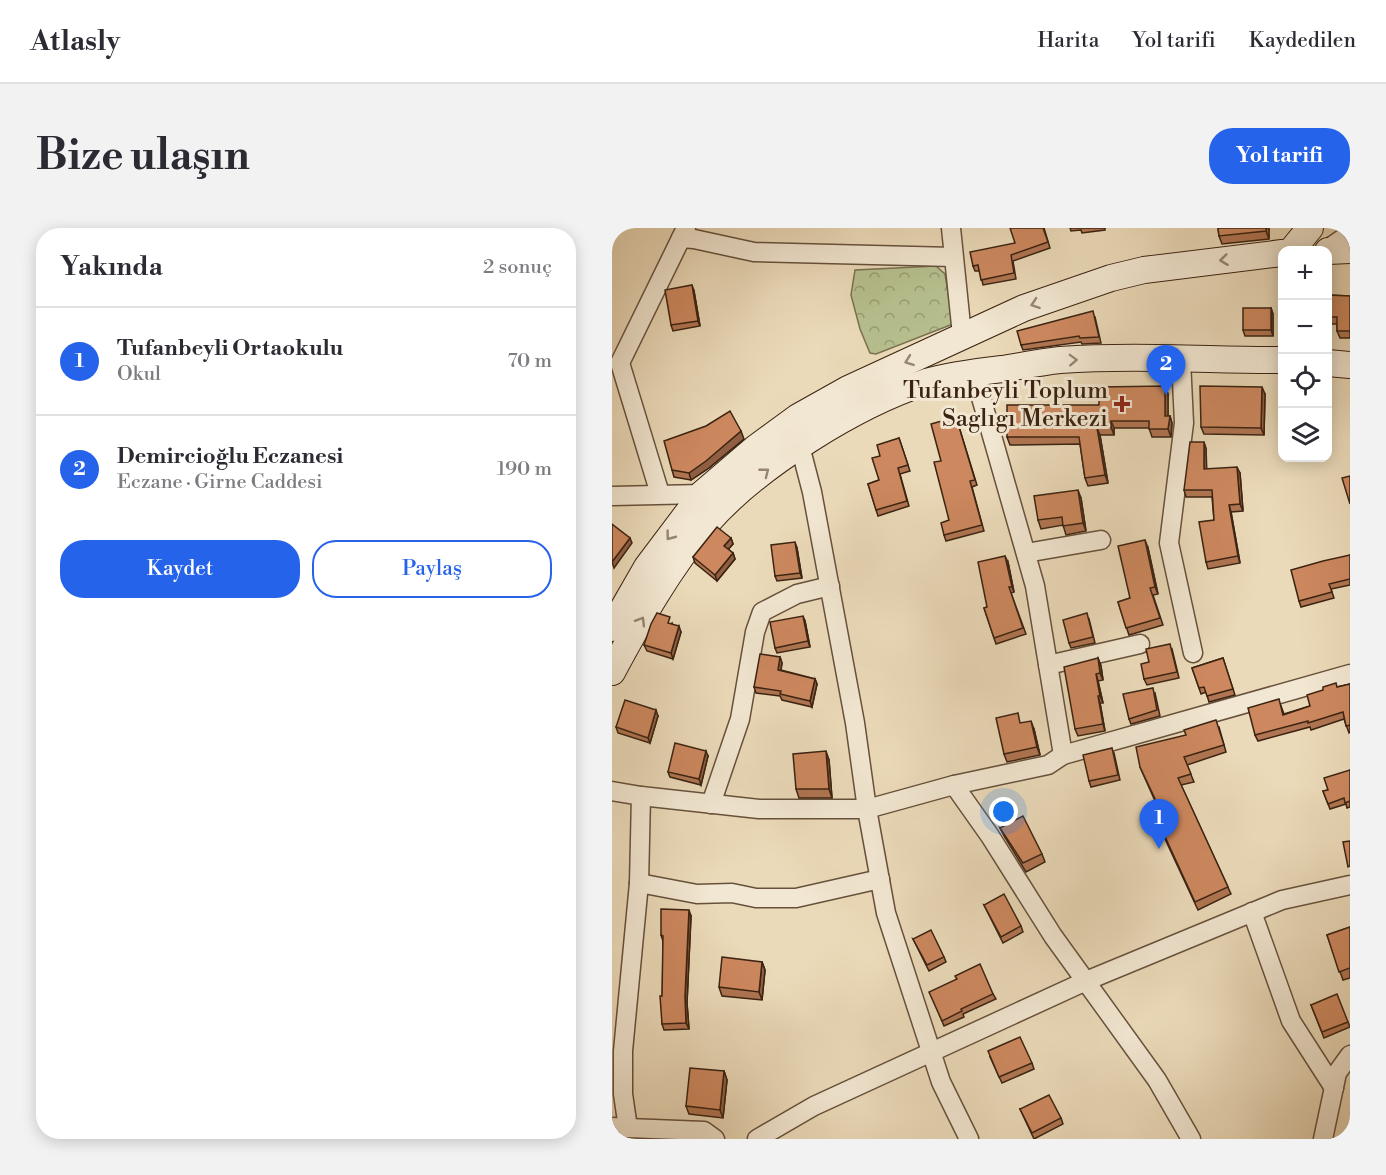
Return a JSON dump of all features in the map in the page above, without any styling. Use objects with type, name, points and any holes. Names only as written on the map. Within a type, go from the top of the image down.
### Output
[{"type":"main road","points":[[1295,246],[1310,228]]},
{"type":"main road","points":[[1332,251],[1350,250]]},
{"type":"main road","points":[[612,628],[647,567],[714,499],[757,447],[798,417],[856,385],[922,356],[962,335],[1024,308],[1111,278],[1144,270],[1278,253]]},
{"type":"main road","points":[[962,335],[974,373]]},
{"type":"main road","points":[[612,672],[671,571],[694,539],[714,499],[769,468],[829,427],[899,392],[929,381],[1059,361],[1278,360]]},
{"type":"main road","points":[[1332,363],[1350,365]]},
{"type":"street","points":[[951,228],[962,335]]},
{"type":"street","points":[[660,494],[620,363],[683,233],[694,239],[754,252],[953,257]]},
{"type":"street","points":[[1181,360],[1184,423],[1170,543],[1193,653]]},
{"type":"street","points":[[974,373],[1035,586],[1063,755]]},
{"type":"street","points":[[801,446],[812,492],[855,723],[867,809],[886,913],[941,1082],[969,1139]]},
{"type":"street","points":[[612,496],[660,494],[714,499]]},
{"type":"street","points":[[1026,553],[1101,540]]},
{"type":"street","points":[[711,804],[740,720],[755,632],[762,612],[797,594],[830,586]]},
{"type":"street","points":[[1048,665],[1140,644]]},
{"type":"street","points":[[612,791],[759,809],[867,809],[954,785],[1048,765],[1063,755],[1350,674]]},
{"type":"street","points":[[954,785],[990,836],[1053,936],[1157,1080],[1191,1139]]},
{"type":"street","points":[[642,796],[639,883],[623,1051],[620,1128],[704,1131],[716,1139]]},
{"type":"street","points":[[639,883],[697,894],[732,893],[756,898],[796,898],[880,879]]},
{"type":"street","points":[[757,1139],[814,1106],[932,1054],[1086,981],[1281,900],[1350,885]]},
{"type":"street","points":[[1252,912],[1291,1021],[1334,1088]]},
{"type":"street","points":[[1323,1139],[1337,1073],[1350,1055]]},
{"type":"lane","points":[[1325,246],[1350,228]]},
{"type":"green space","points":[[936,266],[945,274],[953,324],[876,354],[870,353],[860,329],[851,295],[855,270]]},
{"type":"building","points":[[1010,228],[1043,228],[1048,242],[1011,255],[1014,273],[981,280],[978,265],[973,266],[970,252],[1015,243]]},
{"type":"building","points":[[1218,228],[1266,228],[1266,231],[1219,236]]},
{"type":"building","points":[[692,285],[698,321],[671,325],[665,290]]},
{"type":"building","points":[[1332,295],[1350,296],[1350,331],[1337,331],[1337,317],[1332,317]]},
{"type":"building","points":[[1243,308],[1271,308],[1271,330],[1243,330]]},
{"type":"building","points":[[1093,311],[1099,337],[1080,338],[1079,336],[1021,345],[1017,331]]},
{"type":"building","points":[[1165,386],[1165,416],[1170,416],[1168,429],[1149,429],[1149,421],[1111,421],[1111,427],[1097,428],[1105,475],[1085,478],[1079,437],[1007,437],[1007,405],[1099,405],[1099,387]]},
{"type":"building","points":[[1200,386],[1262,387],[1261,428],[1201,427]]},
{"type":"building","points":[[730,411],[741,431],[689,473],[672,470],[664,441],[706,426]]},
{"type":"building","points":[[956,417],[975,480],[970,481],[982,525],[944,535],[941,523],[949,520],[934,462],[941,461],[931,424]]},
{"type":"building","points":[[899,438],[908,465],[898,468],[907,501],[876,510],[868,484],[879,480],[872,458],[880,456],[877,445]]},
{"type":"building","points":[[1190,442],[1204,442],[1204,469],[1237,467],[1240,504],[1229,505],[1238,556],[1206,562],[1199,522],[1214,520],[1212,490],[1184,490]]},
{"type":"building","points":[[1350,476],[1350,504],[1342,478]]},
{"type":"building","points":[[1078,490],[1083,523],[1063,526],[1062,517],[1038,520],[1034,496]]},
{"type":"building","points":[[612,524],[630,538],[612,562]]},
{"type":"building","points":[[717,527],[731,538],[724,546],[733,553],[715,575],[693,557]]},
{"type":"building","points":[[1145,540],[1155,587],[1150,588],[1160,618],[1126,628],[1118,602],[1130,598],[1118,546]]},
{"type":"building","points":[[795,542],[800,573],[775,576],[771,545]]},
{"type":"building","points":[[1350,555],[1350,579],[1329,584],[1332,592],[1299,601],[1291,570]]},
{"type":"building","points":[[1005,556],[1012,587],[1009,587],[1023,628],[994,638],[984,608],[987,607],[978,562]]},
{"type":"building","points":[[657,613],[670,617],[668,623],[679,626],[671,653],[644,645]]},
{"type":"building","points":[[1087,613],[1093,637],[1069,643],[1063,620]]},
{"type":"building","points":[[803,616],[808,641],[775,648],[770,622]]},
{"type":"building","points":[[1170,644],[1177,672],[1144,679],[1141,664],[1149,662],[1146,649]]},
{"type":"building","points":[[760,654],[780,657],[778,670],[815,679],[810,701],[780,694],[781,691],[754,687]]},
{"type":"building","points":[[1098,658],[1100,673],[1096,674],[1103,724],[1075,729],[1064,667]]},
{"type":"building","points":[[1223,658],[1233,689],[1207,696],[1204,687],[1199,688],[1192,668]]},
{"type":"building","points":[[1336,683],[1337,687],[1350,684],[1350,725],[1346,726],[1343,712],[1255,735],[1248,708],[1279,699],[1283,715],[1310,706],[1307,695]]},
{"type":"building","points":[[1153,688],[1157,710],[1129,719],[1123,694]]},
{"type":"building","points":[[625,700],[656,710],[648,738],[616,727]]},
{"type":"building","points":[[1018,713],[1020,723],[1031,721],[1037,747],[1004,754],[996,718]]},
{"type":"building","points":[[1216,720],[1224,745],[1184,757],[1191,774],[1178,778],[1228,887],[1195,902],[1150,804],[1156,801],[1140,767],[1136,747],[1186,735],[1184,730]]},
{"type":"building","points":[[675,743],[706,751],[699,779],[668,772]]},
{"type":"building","points":[[1112,748],[1118,775],[1089,781],[1083,755]]},
{"type":"building","points":[[826,751],[829,789],[796,789],[793,754]]},
{"type":"building","points":[[1350,770],[1350,801],[1345,803],[1344,798],[1328,804],[1323,791],[1328,790],[1324,778]]},
{"type":"building","points":[[1023,816],[1042,854],[1023,863],[1000,828]]},
{"type":"building","points":[[1350,841],[1350,866],[1348,867],[1343,842]]},
{"type":"building","points":[[1004,894],[1021,926],[1001,937],[984,905]]},
{"type":"building","points":[[661,909],[689,910],[686,1023],[662,1024]]},
{"type":"building","points":[[1350,927],[1350,968],[1339,972],[1327,935]]},
{"type":"building","points":[[931,930],[944,957],[927,965],[913,939]]},
{"type":"building","points":[[722,957],[762,962],[759,992],[719,987]]},
{"type":"building","points":[[980,964],[993,994],[942,1021],[929,992],[957,979],[955,976]]},
{"type":"building","points":[[1337,994],[1348,1022],[1322,1032],[1311,1005]]},
{"type":"building","points":[[1020,1037],[1032,1063],[999,1077],[988,1051]]},
{"type":"building","points":[[690,1068],[724,1071],[720,1110],[686,1106]]},
{"type":"building","points":[[1049,1095],[1061,1118],[1032,1133],[1020,1109]]},
{"type":"place","name":"Demircioğlu Eczanesi","points":[[1166,395]]},
{"type":"place","name":"Tufanbeyli Toplum Saglıgı Merkezi","points":[[1122,404]]},
{"type":"place","name":"Tufanbeyli Ortaokulu","points":[[1159,849]]}]
